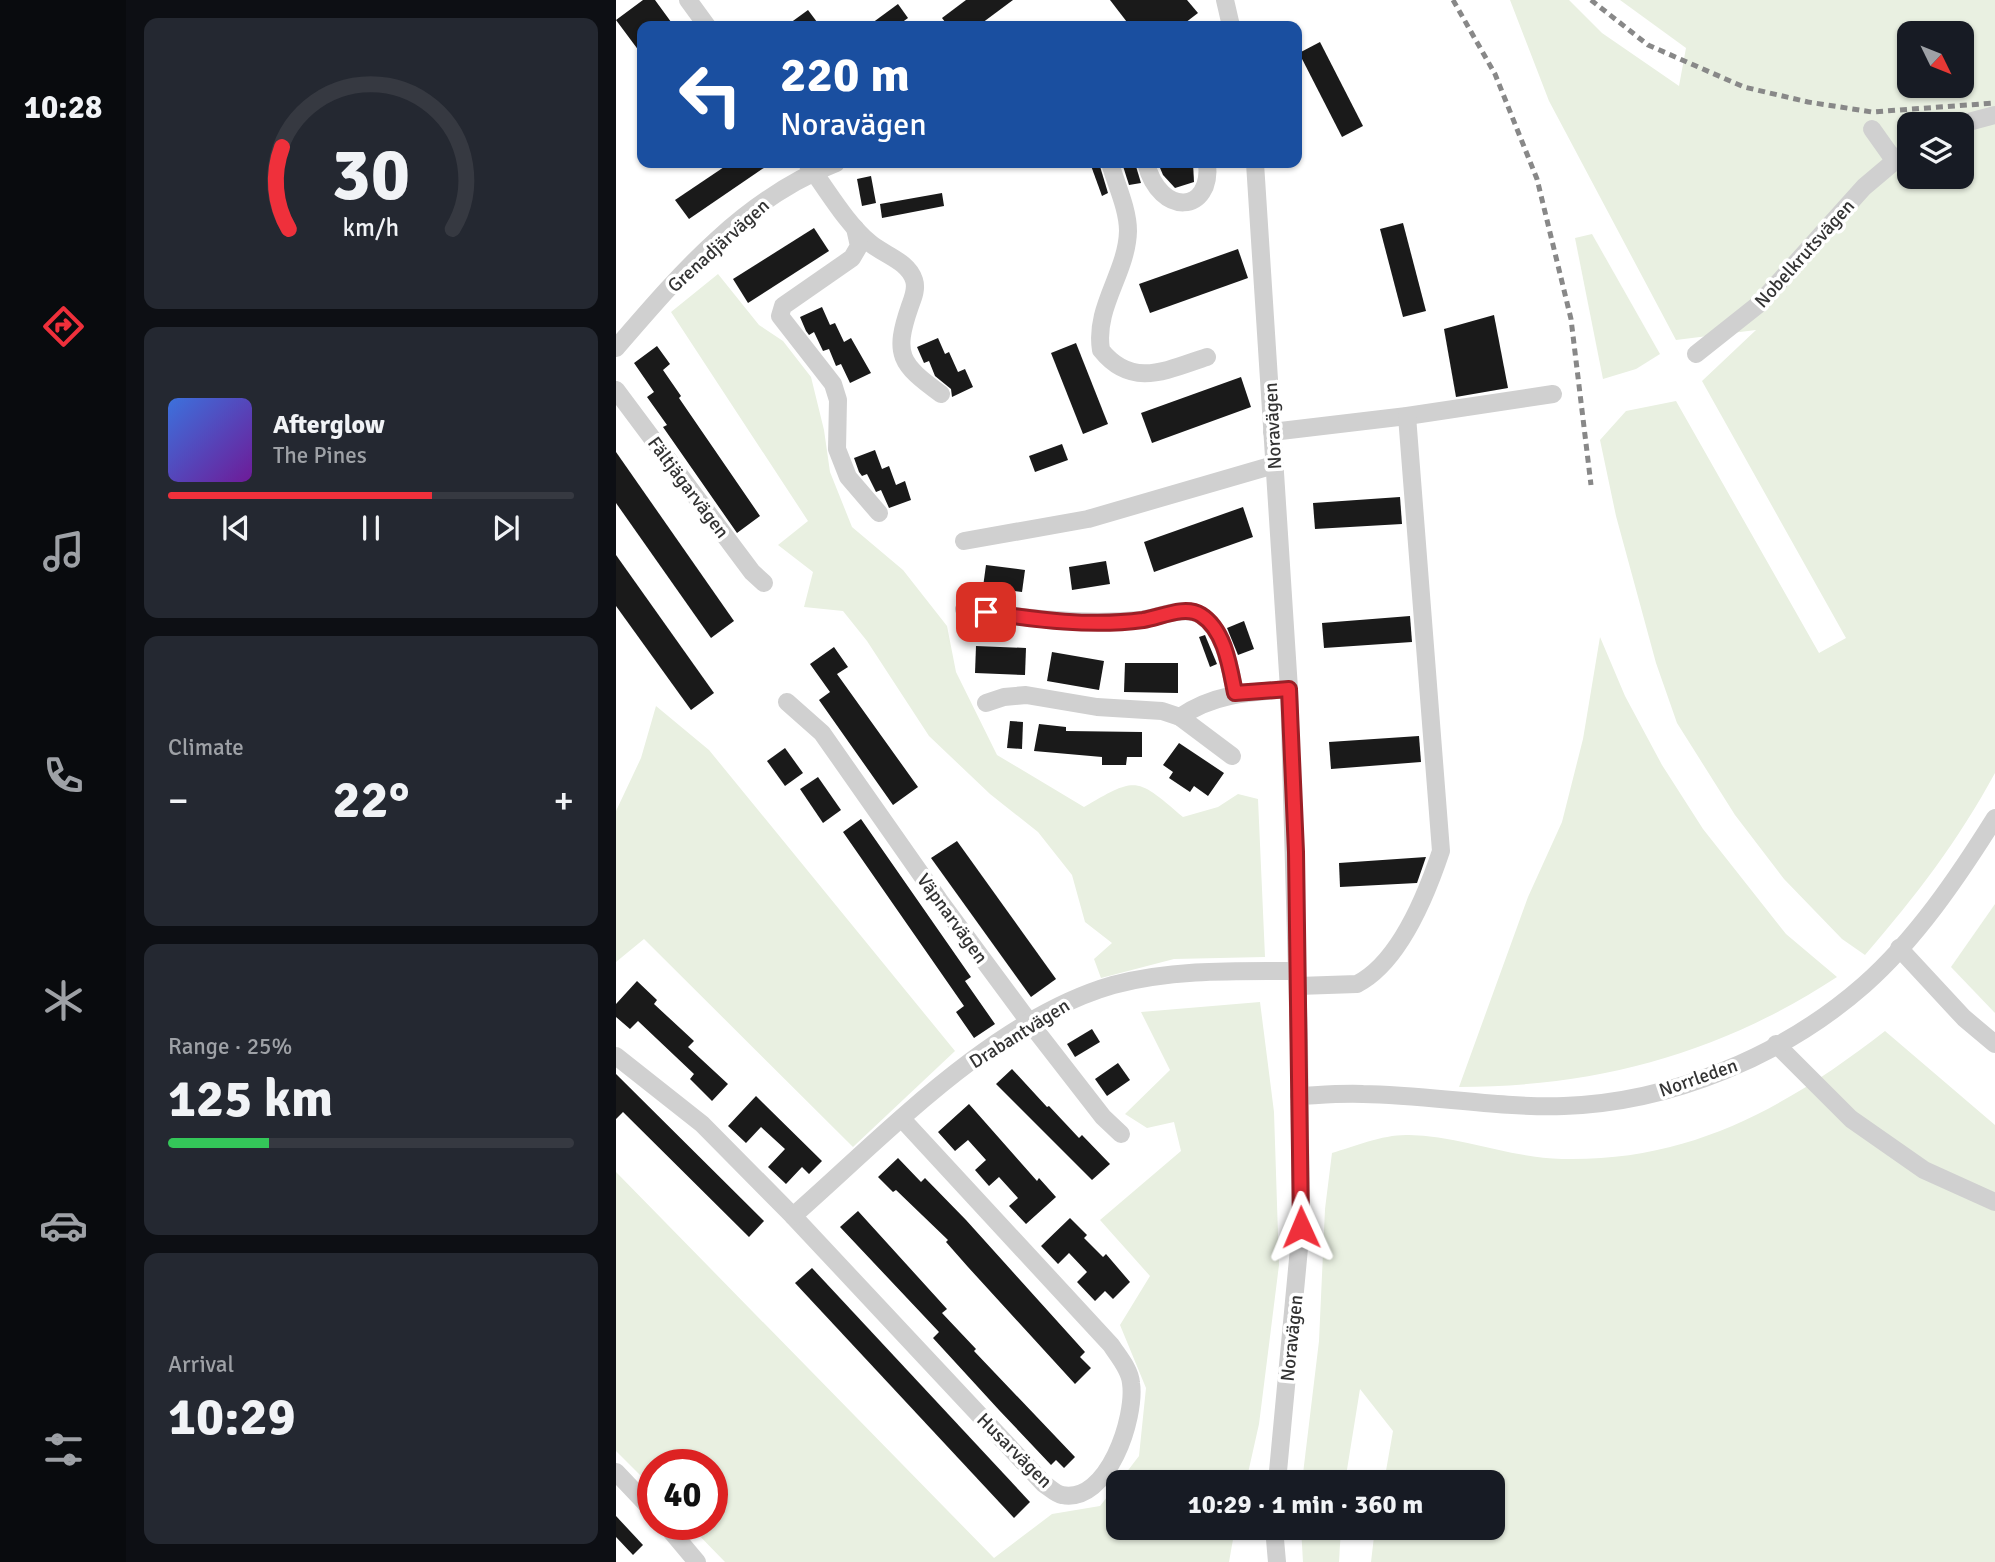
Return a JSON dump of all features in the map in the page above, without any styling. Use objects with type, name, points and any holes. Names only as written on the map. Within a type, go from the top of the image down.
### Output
[{"type":"street","points":[[688,0],[703,21]]},
{"type":"street","points":[[1224,0],[1230,21]]},
{"type":"street","points":[[1974,121],[1995,115]]},
{"type":"street","points":[[1872,130],[1897,151]]},
{"type":"street","name":"Nobelkrutsvägen","points":[[1696,354],[1759,304],[1864,187],[1897,159]]},
{"type":"street","name":"Grenadjärvägen","points":[[616,348],[688,268],[754,207],[810,168]]},
{"type":"street","points":[[812,168],[855,228],[868,242],[901,262],[915,281],[915,293],[900,337],[901,355],[920,379],[942,394]]},
{"type":"street","points":[[1111,168],[1128,233],[1101,316],[1098,333],[1101,350],[1126,372],[1142,375],[1207,357]]},
{"type":"street","points":[[1148,168],[1157,190],[1171,201],[1178,202],[1194,199],[1204,188],[1208,182],[1207,168]]},
{"type":"street","name":"Noravägen","points":[[1255,168],[1289,689],[1297,979],[1301,1227],[1278,1470]]},
{"type":"street","points":[[855,228],[859,246],[852,258],[783,306],[780,316],[833,384],[838,400],[837,449],[848,477],[878,513]]},
{"type":"street","name":"Fältjägarvägen","points":[[616,390],[752,572],[764,583]]},
{"type":"street","points":[[1272,432],[1407,416],[1553,394]]},
{"type":"street","name":"Drabantvägen","points":[[793,1216],[963,1068],[1030,1023],[1071,1000],[1149,977],[1192,973],[1357,984],[1365,980],[1390,955],[1425,898],[1441,851],[1407,416]]},
{"type":"street","points":[[964,541],[1088,519],[1274,465]]},
{"type":"street","points":[[964,609],[1009,616],[1107,622],[1144,620],[1188,610],[1202,616],[1215,631],[1227,654],[1235,693]]},
{"type":"street","points":[[1180,717],[1194,707],[1235,693],[1289,689]]},
{"type":"street","points":[[986,703],[1004,697],[1026,695],[1097,707],[1163,711],[1180,717],[1232,756]]},
{"type":"street","name":"Väpnarvägen","points":[[787,702],[822,733],[939,900],[1030,1023],[1104,1117],[1121,1134]]},
{"type":"street","name":"Norrleden","points":[[1299,1096],[1362,1094],[1516,1106],[1600,1104],[1640,1097],[1715,1074],[1776,1044],[1841,1004],[1899,948],[1952,882],[1995,818]]},
{"type":"street","points":[[1899,948],[1964,1018],[1995,1044]]},
{"type":"street","points":[[1776,1044],[1851,1119],[1924,1170],[1995,1202]]},
{"type":"street","name":"Husarvägen","points":[[616,1056],[702,1124],[793,1216],[1044,1484],[1061,1495],[1080,1493],[1098,1483],[1121,1444],[1129,1408],[1131,1382],[1123,1363],[1111,1345],[903,1120]]},
{"type":"street","points":[[616,1472],[637,1494]]},
{"type":"street","points":[[678,1540],[697,1562]]},
{"type":"street","points":[[1275,1540],[1277,1562]]},
{"type":"green space","points":[[1510,0],[1569,0],[1602,33],[1679,86],[1686,48],[1620,0],[1995,0],[1995,773],[1935,867],[1865,955],[1842,939],[1784,879],[1735,815],[1677,723],[1656,663],[1616,516],[1600,440],[1626,411],[1676,401],[1819,653],[1846,638],[1702,381],[1756,330],[1676,340],[1549,101]]},
{"type":"green space","points":[[1592,234],[1660,354],[1636,369],[1603,379],[1575,238]]},
{"type":"green space","points":[[718,274],[759,325],[783,341],[811,377],[824,430],[830,472],[852,527],[903,570],[947,626],[956,672],[997,755],[1084,807],[1115,790],[1136,785],[1155,794],[1183,817],[1218,807],[1238,794],[1258,799],[1265,957],[1174,959],[1101,978],[1094,959],[1112,943],[1085,922],[1072,875],[1038,832],[990,794],[929,736],[867,641],[843,611],[804,607],[813,572],[778,545],[808,521],[671,312]]},
{"type":"green space","points":[[1600,637],[1625,696],[1662,765],[1703,829],[1786,934],[1837,977],[1793,1004],[1748,1026],[1703,1045],[1656,1060],[1609,1072],[1560,1080],[1459,1087],[1528,897],[1562,822],[1583,739]]},
{"type":"green space","points":[[656,706],[709,750],[955,1051],[853,1147],[644,939],[616,962],[616,811],[641,758]]},
{"type":"green space","points":[[1995,904],[1995,1013],[1951,967]]},
{"type":"green space","points":[[1260,1002],[1274,1112],[1279,1265],[1259,1424],[1249,1470],[1128,1470],[1139,1456],[1146,1388],[1120,1325],[1150,1276],[1100,1220],[1181,1151],[1174,1122],[1147,1128],[1125,1114],[1170,1070],[1141,1012]]},
{"type":"green space","points":[[1885,1031],[1995,1125],[1995,1562],[1371,1562],[1374,1540],[1505,1540],[1505,1470],[1386,1470],[1393,1431],[1360,1389],[1347,1470],[1303,1470],[1319,1341],[1325,1209],[1332,1153],[1399,1135],[1447,1139],[1543,1158],[1609,1157],[1653,1151],[1695,1140],[1735,1125],[1774,1106]]},
{"type":"green space","points":[[616,1172],[994,1558],[1052,1514],[1100,1506],[1106,1498],[1106,1540],[1233,1540],[1229,1562],[725,1562],[704,1540],[728,1540],[728,1449],[637,1449],[637,1472],[616,1451]]},
{"type":"green space","points":[[1302,1540],[1340,1540],[1339,1562],[1303,1562]]},
{"type":"building","points":[[643,0],[655,0],[670,21],[637,21],[637,48],[616,20]]},
{"type":"building","points":[[966,0],[1013,0],[985,21],[944,21],[942,18]]},
{"type":"building","points":[[1110,0],[1187,0],[1198,13],[1188,21],[1126,21]]},
{"type":"building","points":[[898,4],[908,18],[904,21],[875,21]]},
{"type":"building","points":[[808,10],[816,21],[793,21]]},
{"type":"building","points":[[1320,42],[1363,126],[1342,137],[1302,59],[1302,51]]},
{"type":"building","points":[[723,168],[764,168],[689,219],[675,200]]},
{"type":"building","points":[[1092,168],[1100,168],[1108,193],[1102,196]]},
{"type":"building","points":[[1124,168],[1136,168],[1141,183],[1129,185]]},
{"type":"building","points":[[1160,168],[1193,168],[1194,182],[1175,188]]},
{"type":"building","points":[[871,176],[876,203],[862,206],[857,179]]},
{"type":"building","points":[[942,193],[944,206],[882,218],[880,204]]},
{"type":"building","points":[[1403,223],[1426,311],[1403,317],[1380,229]]},
{"type":"building","points":[[814,228],[829,251],[748,303],[733,279]]},
{"type":"building","points":[[1238,249],[1248,278],[1150,313],[1139,284]]},
{"type":"building","points":[[822,307],[830,325],[835,323],[844,342],[851,338],[871,373],[850,383],[841,364],[836,366],[829,349],[823,351],[814,332],[809,335],[806,331],[800,317]]},
{"type":"building","points":[[1494,315],[1508,388],[1456,397],[1444,329]]},
{"type":"building","points":[[938,338],[945,354],[949,352],[958,372],[965,369],[973,387],[952,397],[951,389],[935,376],[929,361],[924,363],[917,347]]},
{"type":"building","points":[[1076,343],[1108,424],[1083,434],[1051,353]]},
{"type":"building","points":[[657,346],[670,364],[663,370],[681,396],[679,398],[760,516],[737,533],[663,427],[667,425],[647,397],[654,392],[634,363]]},
{"type":"building","points":[[1241,377],[1251,407],[1152,443],[1141,413]]},
{"type":"building","points":[[1062,444],[1068,460],[1035,472],[1029,456]]},
{"type":"building","points":[[875,450],[882,469],[889,466],[896,485],[905,481],[911,500],[889,508],[881,490],[876,492],[867,474],[862,476],[859,472],[854,458]]},
{"type":"building","points":[[616,452],[734,621],[711,638],[616,503]]},
{"type":"building","points":[[1400,497],[1402,524],[1315,529],[1313,503]]},
{"type":"building","points":[[1243,507],[1253,537],[1154,572],[1144,542]]},
{"type":"building","points":[[616,555],[714,693],[691,710],[616,606]]},
{"type":"building","points":[[1106,561],[1110,584],[1072,590],[1069,567]]},
{"type":"building","points":[[986,565],[1025,570],[1022,592],[983,587]]},
{"type":"building","points":[[1410,616],[1412,642],[1324,648],[1322,623]]},
{"type":"building","points":[[1244,621],[1254,649],[1238,655],[1227,628]]},
{"type":"building","points":[[1205,635],[1217,664],[1210,667],[1199,637]]},
{"type":"building","points":[[976,646],[1026,648],[1025,675],[975,673]]},
{"type":"building","points":[[834,647],[848,667],[837,674],[918,787],[893,805],[819,700],[830,692],[810,664]]},
{"type":"building","points":[[1052,652],[1104,661],[1099,690],[1047,681]]},
{"type":"building","points":[[1125,663],[1178,663],[1178,693],[1124,692]]},
{"type":"building","points":[[1010,721],[1023,722],[1022,749],[1007,748]]},
{"type":"building","points":[[1039,724],[1066,727],[1066,731],[1142,732],[1142,757],[1127,757],[1126,765],[1102,765],[1102,757],[1034,751]]},
{"type":"building","points":[[1419,736],[1421,762],[1331,769],[1329,742]]},
{"type":"building","points":[[1179,743],[1224,773],[1208,796],[1194,786],[1190,792],[1169,778],[1173,772],[1163,765]]},
{"type":"building","points":[[785,748],[803,773],[785,786],[767,761]]},
{"type":"building","points":[[818,777],[841,810],[823,823],[800,789]]},
{"type":"building","points":[[861,819],[971,977],[965,981],[995,1024],[974,1038],[956,1012],[964,1006],[843,832]]},
{"type":"building","points":[[957,841],[1056,979],[1031,997],[931,858]]},
{"type":"building","points":[[1426,857],[1417,883],[1340,887],[1339,863]]},
{"type":"building","points":[[637,981],[657,1000],[654,1004],[694,1041],[688,1047],[728,1084],[712,1101],[690,1079],[694,1074],[638,1021],[630,1029],[616,1017],[616,1004]]},
{"type":"building","points":[[1092,1029],[1100,1042],[1075,1057],[1067,1044]]},
{"type":"building","points":[[1118,1063],[1130,1080],[1107,1096],[1095,1079]]},
{"type":"building","points":[[1012,1069],[1047,1107],[1049,1106],[1079,1138],[1082,1135],[1110,1164],[1092,1180],[996,1084]]},
{"type":"building","points":[[616,1074],[764,1221],[749,1237],[623,1112],[616,1119]]},
{"type":"building","points":[[756,1096],[822,1161],[809,1174],[802,1167],[786,1184],[768,1167],[785,1149],[761,1127],[746,1143],[728,1126]]},
{"type":"building","points":[[969,1104],[1037,1181],[1039,1178],[1056,1197],[1026,1224],[1009,1206],[1018,1198],[999,1177],[989,1186],[975,1170],[986,1160],[968,1140],[955,1151],[938,1132]]},
{"type":"building","points":[[898,1158],[921,1182],[925,1178],[966,1220],[1085,1352],[1080,1357],[1091,1368],[1075,1384],[968,1267],[946,1242],[948,1240],[896,1190],[893,1192],[878,1177]]},
{"type":"building","points":[[858,1211],[947,1309],[942,1313],[976,1349],[974,1351],[1075,1457],[1064,1468],[1056,1460],[1051,1465],[999,1410],[933,1338],[939,1332],[840,1227]]},
{"type":"building","points":[[1070,1218],[1087,1235],[1084,1238],[1103,1257],[1106,1254],[1130,1282],[1113,1299],[1105,1291],[1095,1301],[1077,1282],[1087,1272],[1069,1253],[1058,1264],[1041,1246]]},
{"type":"building","points":[[812,1268],[1030,1502],[1014,1518],[795,1283]]},
{"type":"building","points":[[616,1516],[643,1545],[633,1555],[616,1537]]},
{"type":"railway","points":[[1453,0],[1495,74],[1537,179],[1571,319],[1591,485]]},
{"type":"railway","points":[[1591,0],[1648,45],[1744,87],[1808,102],[1872,112],[1995,103]]},
{"type":"route","points":[[986,612],[1107,622],[1144,620],[1188,610],[1202,616],[1215,631],[1227,654],[1235,693],[1289,689],[1296,852],[1301,1227]]}]
